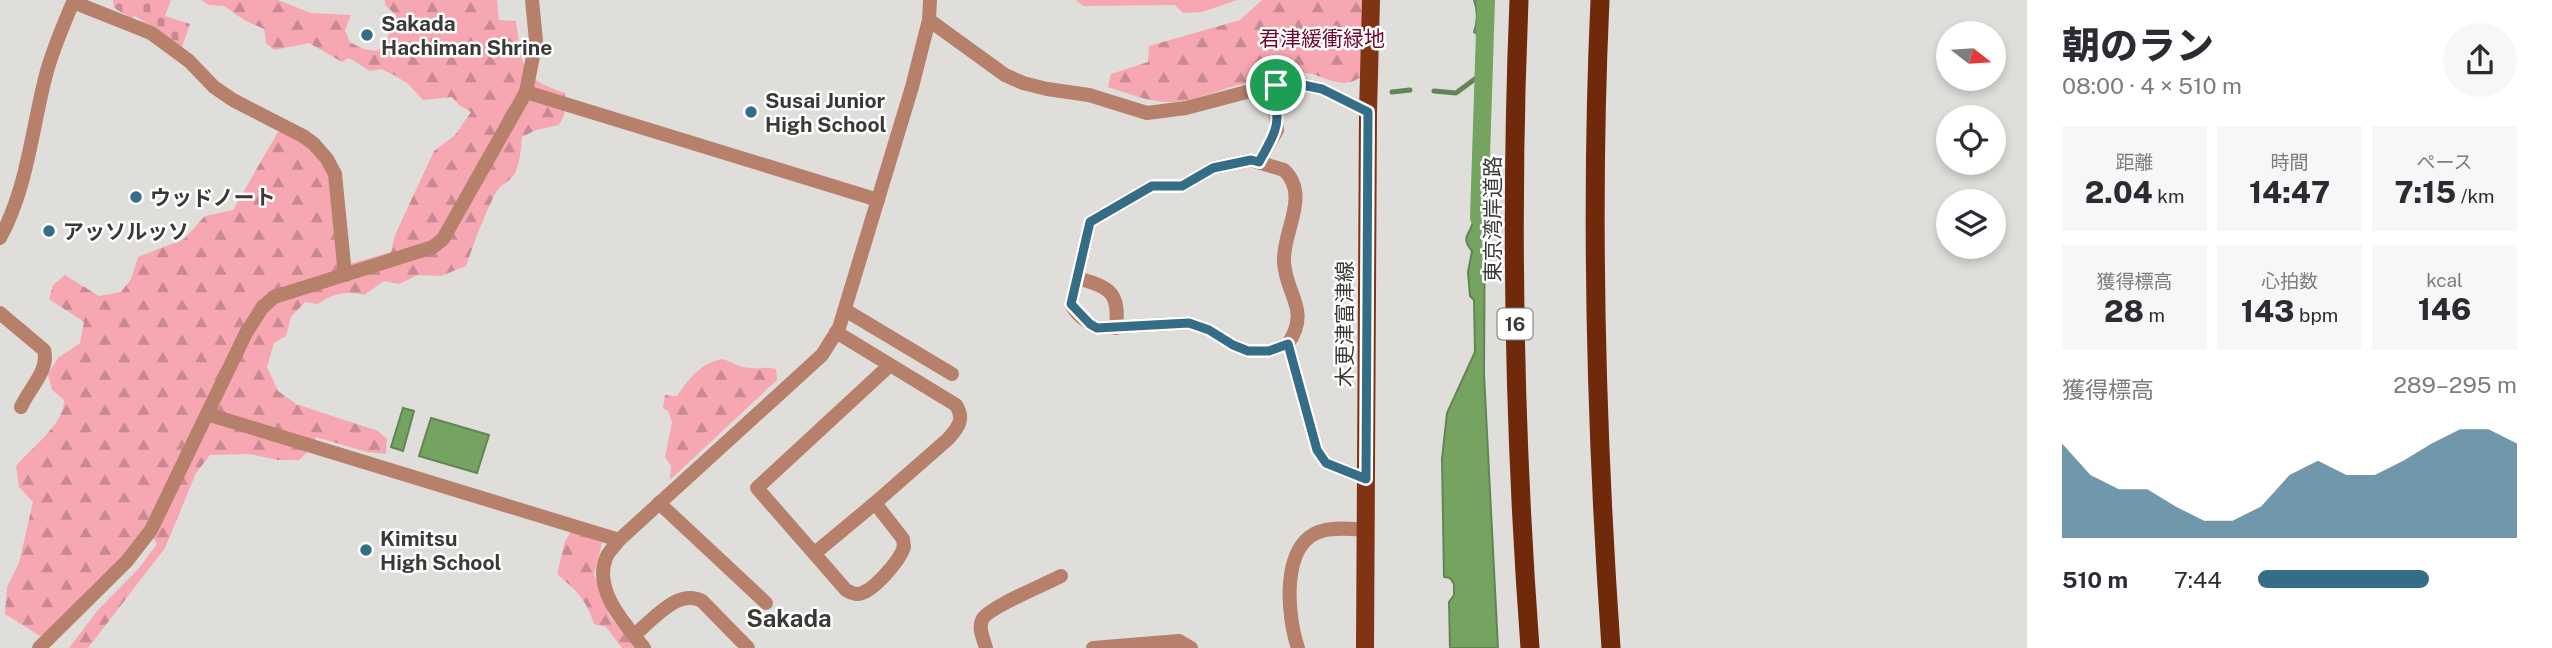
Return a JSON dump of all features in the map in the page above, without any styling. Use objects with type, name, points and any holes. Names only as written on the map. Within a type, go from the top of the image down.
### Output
[{"type":"highway","name":"東京湾岸道路","points":[[1519,0],[1514,170],[1516,389],[1519,480],[1531,648]]},
{"type":"highway","points":[[1600,0],[1594,150],[1595,288],[1602,509],[1611,648]]},
{"type":"main road","name":"木更津富津線","points":[[1365,648],[1371,0]]},
{"type":"street","points":[[39,648],[127,561],[151,530],[246,333],[262,308],[274,297],[433,247],[443,239],[526,92],[537,41],[532,0]]},
{"type":"street","points":[[644,648],[614,608],[605,587],[606,558],[619,540],[822,355],[836,332],[912,87],[929,20],[930,0]]},
{"type":"street","points":[[0,238],[7,225],[29,154],[47,71],[74,1],[151,33],[189,61],[214,87],[233,100],[314,144],[335,174],[345,275]]},
{"type":"street","points":[[929,20],[1005,75],[1023,83],[1089,95],[1147,113],[1186,108],[1273,85],[1293,83],[1322,89],[1368,112]]},
{"type":"street","points":[[1259,162],[1277,130],[1273,85]]},
{"type":"street","points":[[526,92],[878,200]]},
{"type":"street","points":[[1251,160],[1259,162],[1284,170],[1291,178],[1295,193],[1295,210],[1284,250],[1284,262],[1299,315],[1294,335],[1288,344],[1269,351],[1248,351],[1209,330],[1189,323],[1097,328],[1074,309],[1071,304],[1090,222],[1152,186],[1182,186],[1213,168],[1251,160]]},
{"type":"street","points":[[1077,278],[1103,285],[1112,292],[1118,313],[1116,328]]},
{"type":"street","points":[[845,310],[953,374]]},
{"type":"street","points":[[0,313],[44,350],[46,357],[45,365],[21,407]]},
{"type":"street","points":[[814,553],[948,439],[959,428],[961,420],[956,405],[836,332]]},
{"type":"street","points":[[1288,344],[1317,450],[1326,463],[1366,479]]},
{"type":"street","points":[[875,503],[903,539],[904,547],[895,565],[864,592],[858,594],[846,590],[757,488],[890,365]]},
{"type":"street","points":[[207,414],[619,540]]},
{"type":"street","points":[[659,503],[766,603]]},
{"type":"street","points":[[1298,648],[1290,601],[1291,578],[1297,551],[1320,531],[1366,530]]},
{"type":"street","points":[[986,648],[980,625],[982,618],[996,608],[1061,576]]},
{"type":"street","points":[[634,635],[678,599],[695,597],[748,648]]},
{"type":"street","points":[[1093,648],[1179,641],[1191,648]]},
{"type":"green space","points":[[113,0],[171,0],[165,16],[190,24],[182,47],[135,16],[131,18],[114,8]]},
{"type":"green space","points":[[201,0],[278,0],[311,13],[351,15],[345,30],[350,42],[363,49],[378,51],[386,41],[396,15],[385,5],[385,0],[497,0],[499,20],[516,21],[522,60],[531,75],[565,93],[564,115],[559,125],[536,130],[522,137],[516,171],[495,194],[466,266],[441,276],[418,275],[399,284],[384,281],[364,295],[345,293],[318,304],[305,302],[291,317],[286,336],[274,343],[267,367],[278,391],[296,404],[378,431],[387,439],[386,454],[367,452],[316,437],[312,448],[299,460],[278,460],[249,454],[210,455],[196,473],[165,548],[88,648],[69,648],[98,610],[139,568],[157,544],[151,535],[91,586],[74,613],[51,632],[40,636],[5,614],[7,587],[19,563],[33,502],[19,487],[16,466],[46,436],[59,418],[64,400],[52,390],[48,374],[58,358],[80,343],[84,322],[49,299],[53,285],[65,275],[99,296],[121,292],[131,279],[138,257],[184,239],[205,216],[233,210],[279,130],[310,148],[326,168],[337,210],[339,267],[391,252],[395,235],[434,151],[455,135],[471,112],[452,97],[423,100],[407,83],[394,75],[381,69],[370,71],[349,58],[342,62],[309,43],[274,50],[266,43],[264,29],[244,20],[224,6],[209,5]]},
{"type":"green space","points":[[1076,0],[1237,0],[1202,12],[1183,13],[1175,5],[1083,6]]},
{"type":"green space","name":"君津緩衝緑地","points":[[1262,0],[1363,0],[1361,77],[1344,83],[1307,73],[1289,74],[1173,102],[1151,100],[1108,87],[1111,74],[1148,62],[1149,46],[1240,20]]},
{"type":"green space","points":[[723,359],[744,367],[776,369],[777,380],[670,480],[671,466],[665,457],[672,422],[668,411],[663,408],[665,395],[677,396],[702,368]]},
{"type":"green space","points":[[571,532],[593,535],[602,543],[594,574],[610,617],[636,648],[622,648],[606,627],[594,624],[580,596],[557,574],[565,541]]},
{"type":"shaded area","points":[[1474,0],[1486,0],[1484,58],[1478,55],[1479,36],[1474,32],[1477,16]]},
{"type":"shaded area","points":[[1473,196],[1485,196],[1484,374],[1498,648],[1450,648],[1449,602],[1454,595],[1454,584],[1450,578],[1444,577],[1442,459],[1447,413],[1475,352],[1474,300],[1470,296],[1468,272],[1472,251],[1466,238],[1473,220]]},
{"type":"shaded area","points":[[403,408],[414,411],[403,451],[391,447]]},
{"type":"shaded area","points":[[431,418],[489,435],[477,473],[419,456]]},
{"type":"waterway","points":[[1479,218],[1486,0]]},
{"type":"waterway","points":[[1434,91],[1456,93],[1483,73]]},
{"type":"waterway","points":[[1392,92],[1410,90]]},
{"type":"place","name":"Sakada Hachiman Shrine","points":[[367,35]]},
{"type":"place","name":"Susai Junior High School","points":[[751,112]]},
{"type":"place","name":"ウッドノート","points":[[136,197]]},
{"type":"place","name":"アッソルッソ","points":[[49,231]]},
{"type":"place","name":"Kimitsu High School","points":[[366,550]]},
{"type":"district","name":"Sakada","points":[[789,618]]},
{"type":"route","points":[[1293,83],[1322,89],[1368,112],[1366,479],[1332,467],[1317,450],[1288,344],[1269,351],[1248,351],[1209,330],[1189,323],[1097,328],[1071,304],[1090,222],[1152,186],[1182,186],[1213,168],[1251,160],[1259,162],[1277,130],[1273,85],[1276,85],[1293,83]]}]
